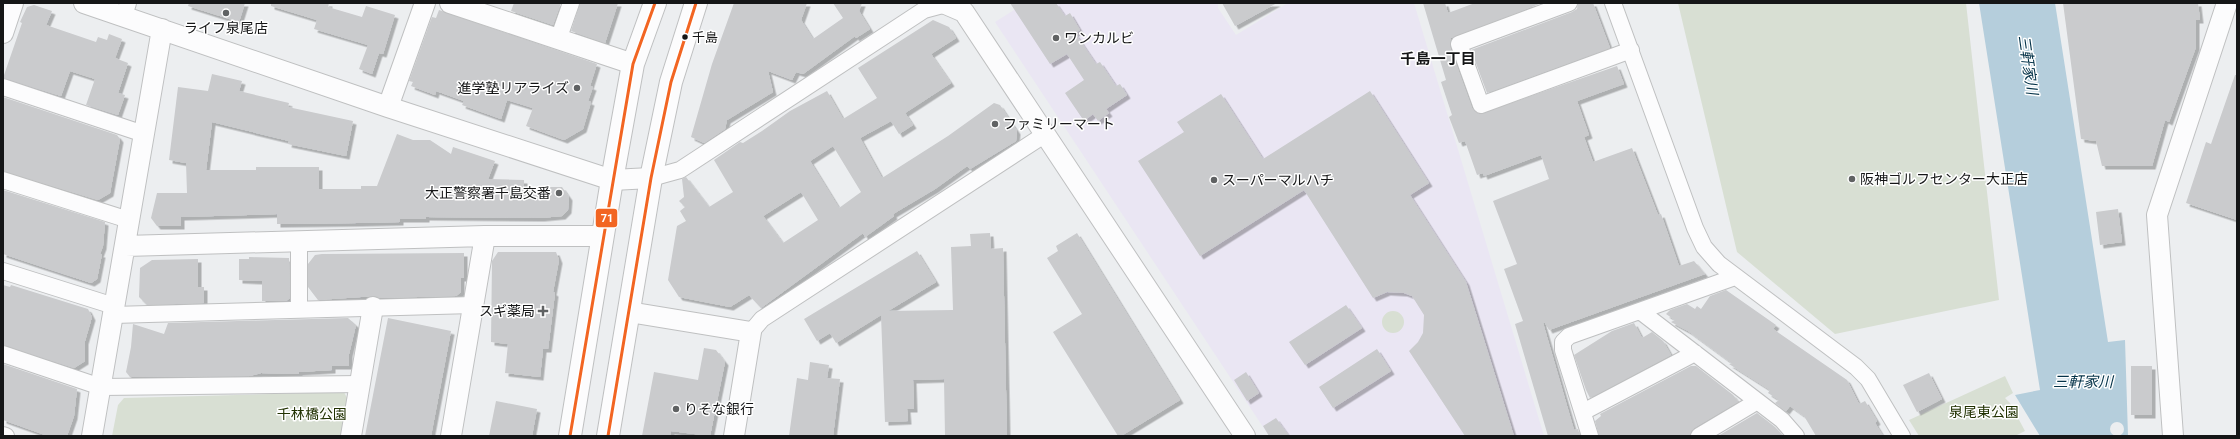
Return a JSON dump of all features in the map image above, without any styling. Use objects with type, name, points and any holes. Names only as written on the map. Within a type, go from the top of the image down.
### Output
[{"type":"main road","points":[[570,436],[602,236],[633,64],[655,3]]},
{"type":"main road","points":[[608,436],[651,178],[671,82],[696,3]]},
{"type":"street","points":[[3,33],[13,3]]},
{"type":"street","points":[[84,3],[126,9],[162,29],[388,107],[612,180],[651,178],[680,170],[924,10],[946,3],[964,12],[1044,135],[1245,436]]},
{"type":"street","points":[[388,107],[425,3]]},
{"type":"street","points":[[450,3],[633,64]]},
{"type":"street","points":[[558,40],[571,3]]},
{"type":"street","points":[[1569,3],[1459,44],[1481,105],[1631,50]]},
{"type":"street","points":[[1613,3],[1695,228],[1704,247],[1719,264],[1735,277],[1856,367],[1868,379],[1902,436]]},
{"type":"street","points":[[2173,436],[2157,216],[2227,3]]},
{"type":"street","points":[[92,436],[162,29]]},
{"type":"street","points":[[3,86],[144,134]]},
{"type":"street","points":[[734,436],[751,332],[762,319],[1044,135]]},
{"type":"street","points":[[3,180],[129,220]]},
{"type":"street","points":[[125,246],[485,236],[602,236]]},
{"type":"street","points":[[451,436],[485,236]]},
{"type":"street","points":[[299,241],[300,309]]},
{"type":"street","points":[[3,271],[114,310],[300,309],[473,305]]},
{"type":"street","points":[[1590,436],[1563,350],[1563,342],[1569,336],[1735,277]]},
{"type":"street","points":[[351,436],[373,307]]},
{"type":"street","points":[[1640,311],[1756,402],[1782,420],[1796,436]]},
{"type":"street","points":[[629,312],[751,332]]},
{"type":"street","points":[[1583,412],[1695,353]]},
{"type":"street","points":[[3,354],[101,387],[360,384]]},
{"type":"street","points":[[1699,436],[1756,402]]},
{"type":"shaded area","points":[[1025,3],[1218,3],[1218,8],[1236,35],[1288,3],[1414,3],[1544,436],[1269,436],[995,22]]},
{"type":"green space","name":"阪神ゴルフセンター大正店","points":[[1678,3],[1966,3],[1999,300],[1835,334],[1737,252]]},
{"type":"green space","points":[[1393,311],[1401,314],[1404,322],[1401,330],[1393,333],[1385,330],[1382,322],[1385,314]]},
{"type":"green space","name":"泉尾東公園","points":[[2005,376],[2013,393],[2005,398],[2010,403],[2025,431],[2015,436],[1919,436],[1909,420]]},
{"type":"green space","name":"千林橋公園","points":[[344,392],[347,398],[341,436],[112,436],[118,405],[124,398]]},
{"type":"water","name":"三軒家川","points":[[1979,3],[2055,3],[2108,342],[2125,340],[2128,436],[2040,436],[2015,395],[2040,390]]},
{"type":"pier","points":[[2114,422],[2120,422],[2124,426],[2124,432],[2120,436],[2114,436],[2110,432],[2110,426]]},
{"type":"building","name":"ライフ泉尾店","points":[[189,3],[245,3],[239,22],[188,6]]},
{"type":"building","points":[[271,3],[329,3],[328,7],[362,17],[366,6],[395,15],[383,54],[379,53],[372,74],[359,69],[368,45],[314,29],[317,20],[271,6]]},
{"type":"building","points":[[514,3],[561,3],[553,25],[511,11]]},
{"type":"building","points":[[580,3],[618,3],[605,43],[571,31]]},
{"type":"building","points":[[734,3],[807,3],[801,20],[813,39],[843,18],[833,3],[862,3],[859,11],[870,29],[856,38],[855,36],[803,74],[796,72],[792,80],[768,71],[773,92],[727,120],[725,129],[704,143],[691,137],[712,64]]},
{"type":"building","points":[[1010,3],[1056,3],[1065,16],[1070,13],[1080,30],[1075,33],[1096,64],[1100,62],[1116,86],[1120,84],[1127,95],[1106,109],[1109,113],[1098,121],[1093,114],[1084,121],[1065,93],[1084,80],[1067,54],[1050,64]]},
{"type":"building","points":[[1222,3],[1277,3],[1235,26]]},
{"type":"building","points":[[1423,3],[1445,3],[1448,13],[1475,3],[1542,3],[1451,38],[1450,47],[1472,108],[1479,114],[1617,66],[1624,84],[1577,101],[1589,135],[1584,137],[1593,162],[1632,148],[1658,215],[1661,214],[1679,266],[1694,261],[1705,274],[1549,330],[1545,323],[1543,323],[1574,430],[1578,429],[1580,436],[1548,436],[1515,324],[1523,321],[1504,269],[1517,264],[1493,201],[1549,179],[1541,155],[1484,176],[1483,173],[1477,175],[1465,141],[1459,143],[1449,117],[1452,115],[1441,82],[1446,80]]},
{"type":"building","points":[[1578,3],[1593,3],[1610,48],[1487,93],[1471,50],[1572,12],[1577,9]]},
{"type":"building","points":[[2063,3],[2198,3],[2200,20],[2196,20],[2196,47],[2169,122],[2165,120],[2152,166],[2102,166],[2096,141],[2081,139]]},
{"type":"building","points":[[34,5],[52,11],[46,25],[96,42],[98,37],[107,40],[109,34],[122,39],[115,58],[128,63],[118,93],[125,95],[118,115],[86,105],[95,79],[70,71],[61,96],[3,78],[22,23],[20,22],[27,7]]},
{"type":"building","points":[[439,10],[597,64],[590,86],[593,87],[588,101],[591,102],[583,129],[564,140],[526,126],[533,108],[507,100],[501,119],[462,105],[464,101],[436,91],[435,95],[411,86],[413,82],[409,81],[429,25],[432,17],[436,18]]},
{"type":"building","points":[[933,20],[949,27],[956,38],[931,54],[951,83],[905,113],[913,125],[899,134],[891,121],[860,138],[882,178],[948,136],[994,103],[1000,105],[1017,131],[1016,141],[970,169],[967,166],[935,189],[893,214],[894,216],[865,237],[863,233],[761,308],[749,295],[730,307],[679,297],[668,280],[677,226],[686,221],[680,211],[685,207],[679,201],[684,197],[682,179],[686,177],[709,207],[733,192],[714,160],[740,142],[743,143],[762,131],[790,111],[827,91],[843,119],[877,98],[858,68]],"holes":[[[833,146],[861,192],[839,208],[810,161]],[[801,192],[818,220],[783,243],[763,216]]]},
{"type":"building","points":[[212,74],[242,81],[239,91],[289,103],[288,107],[353,121],[346,156],[288,144],[289,141],[212,122],[206,170],[256,170],[256,167],[319,167],[319,189],[361,189],[361,186],[377,186],[397,134],[413,140],[430,140],[451,154],[453,147],[495,161],[488,179],[524,180],[524,187],[562,187],[569,197],[568,210],[562,216],[541,218],[426,217],[426,219],[400,219],[400,222],[357,223],[277,224],[277,214],[181,217],[181,226],[157,226],[151,218],[157,193],[187,193],[186,163],[169,160],[178,87],[208,91]]},
{"type":"building","points":[[2235,75],[2237,75],[2237,220],[2186,203],[2206,142],[2211,144]]},
{"type":"building","points":[[1370,91],[1429,183],[1410,195],[1466,282],[1514,436],[1465,436],[1409,351],[1418,342],[1423,333],[1424,315],[1412,296],[1404,293],[1387,292],[1373,298],[1304,190],[1200,256],[1138,161],[1184,132],[1177,122],[1221,94],[1263,159]]},
{"type":"building","points":[[3,97],[117,135],[120,139],[110,193],[98,200],[3,171]]},
{"type":"building","points":[[3,190],[105,222],[103,246],[100,254],[102,254],[97,279],[91,283],[3,254]]},
{"type":"building","points":[[2118,209],[2122,242],[2100,245],[2096,212]]},
{"type":"building","points":[[990,233],[991,249],[1003,248],[1007,436],[945,436],[944,379],[913,380],[914,409],[907,409],[908,421],[885,422],[881,315],[836,343],[830,333],[817,341],[804,319],[917,251],[936,282],[888,311],[953,310],[951,247],[971,246],[970,234]]},
{"type":"building","points":[[1077,233],[1180,400],[1121,436],[1118,436],[1053,332],[1082,314],[1047,258],[1058,251],[1056,246]]},
{"type":"building","points":[[498,252],[556,252],[559,260],[553,292],[555,293],[548,349],[543,349],[540,377],[505,373],[508,344],[491,342],[492,261]]},
{"type":"building","points":[[464,253],[464,278],[461,278],[461,292],[456,296],[380,298],[375,296],[318,300],[308,287],[308,264],[315,255]]},
{"type":"building","points":[[249,257],[289,258],[290,298],[286,301],[262,301],[262,281],[239,280],[239,259],[249,259]]},
{"type":"building","points":[[198,259],[198,287],[204,287],[204,303],[147,305],[139,297],[140,268],[152,260]]},
{"type":"building","points":[[3,285],[10,287],[11,285],[88,309],[92,317],[85,341],[85,361],[74,368],[3,345]]},
{"type":"building","points":[[1726,290],[1776,325],[1773,329],[1847,380],[1859,404],[1865,401],[1877,421],[1875,423],[1883,436],[1816,436],[1804,416],[1790,406],[1786,411],[1775,403],[1779,400],[1768,393],[1770,390],[1729,364],[1733,364],[1688,331],[1671,322],[1675,320],[1666,314],[1670,310],[1687,304],[1695,309],[1697,306],[1701,309],[1710,296]]},
{"type":"building","points":[[1346,305],[1362,328],[1305,365],[1289,342]]},
{"type":"building","points":[[348,318],[356,325],[349,354],[349,366],[332,366],[332,370],[299,372],[299,374],[261,373],[250,376],[130,377],[126,372],[131,347],[133,324],[164,334],[168,323]]},
{"type":"building","points":[[388,318],[451,331],[431,436],[365,436]]},
{"type":"building","points":[[1634,323],[1642,338],[1652,332],[1663,341],[1671,355],[1590,398],[1574,355],[1612,331]]},
{"type":"building","points":[[704,348],[716,350],[725,362],[710,436],[671,431],[670,436],[642,436],[654,372],[698,380]]},
{"type":"building","points":[[1377,349],[1391,371],[1333,408],[1319,387]]},
{"type":"building","points":[[810,362],[829,365],[827,378],[840,379],[833,436],[789,436],[797,378],[808,380]]},
{"type":"building","points":[[3,364],[77,389],[74,416],[67,436],[48,436],[3,420]]},
{"type":"building","points":[[1691,366],[1696,366],[1733,395],[1738,402],[1694,428],[1690,436],[1599,436],[1595,421],[1601,416],[1600,414]]},
{"type":"building","points":[[2131,366],[2152,366],[2152,415],[2131,415]]},
{"type":"building","points":[[1246,372],[1259,393],[1247,401],[1234,380]]},
{"type":"building","points":[[1929,373],[1942,399],[1917,412],[1903,385]]},
{"type":"building","points":[[496,401],[537,409],[532,436],[489,436]]},
{"type":"building","points":[[1757,413],[1775,427],[1783,436],[1718,436]]},
{"type":"building","points":[[1276,418],[1289,436],[1269,436],[1263,426]]},
{"type":"transit line","name":"71","points":[[570,436],[633,64],[655,3]]},
{"type":"transit line","name":"71","points":[[608,436],[651,178],[671,82],[696,3]]},
{"type":"place","name":"ライフ泉尾店","points":[[226,13]]},
{"type":"place","name":"千島","points":[[685,37]]},
{"type":"place","name":"ワンカルビ","points":[[1056,38]]},
{"type":"place","name":"進学塾リアライズ","points":[[577,88]]},
{"type":"place","name":"ファミリーマート","points":[[995,124]]},
{"type":"place","name":"阪神ゴルフセンター大正店","points":[[1852,179]]},
{"type":"place","name":"スーパーマルハチ","points":[[1214,180]]},
{"type":"place","name":"大正警察署千島交番","points":[[559,193]]},
{"type":"place","name":"スギ薬局","points":[[543,311]]},
{"type":"place","name":"りそな銀行","points":[[676,409]]},
{"type":"district","name":"千島一丁目","points":[[1438,59]]}]
